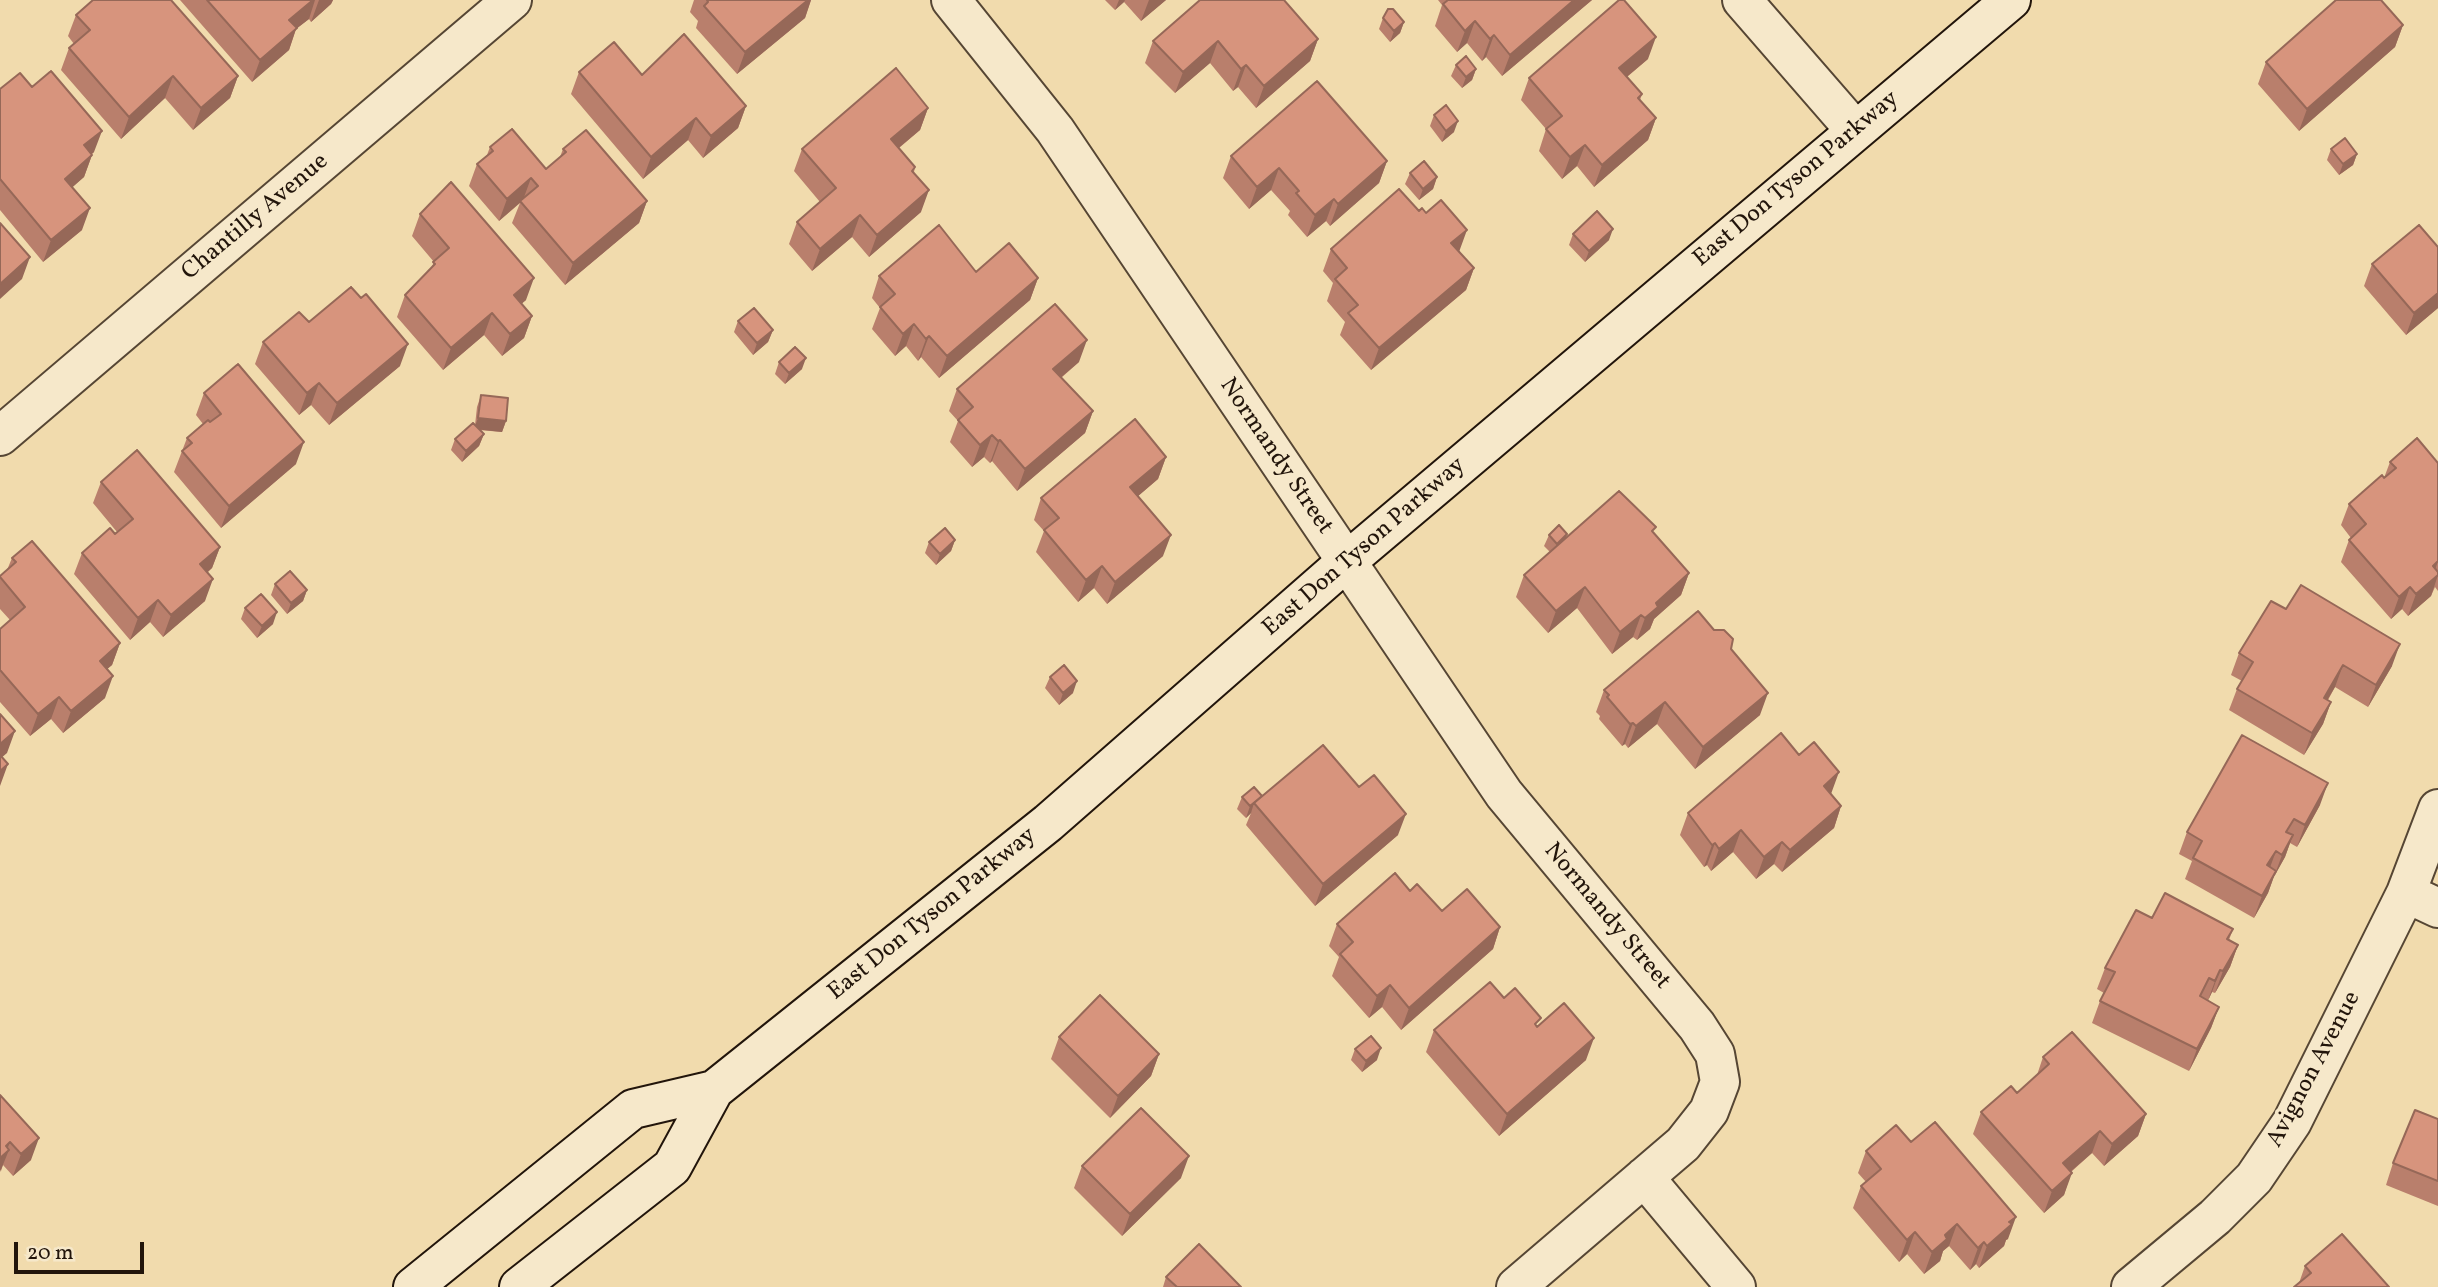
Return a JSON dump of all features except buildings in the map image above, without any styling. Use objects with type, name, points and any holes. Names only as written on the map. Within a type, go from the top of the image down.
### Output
[{"type":"street","name":"Chantilly Avenue","points":[[0,436],[512,0]]},
{"type":"street","name":"Normandy Street","points":[[951,0],[1055,130],[1504,793],[1697,1026],[1715,1054],[1720,1082],[1709,1111],[1684,1144],[1644,1177]]},
{"type":"street","points":[[1742,0],[1855,130]]},
{"type":"street","name":"East Don Tyson Parkway","points":[[519,1287],[672,1167],[714,1090],[1048,823],[1346,562],[2011,0]]},
{"type":"street","name":"Avignon Avenue","points":[[2131,1287],[2215,1217],[2253,1178],[2292,1122],[2422,901],[2438,809]]},
{"type":"street","name":"East Don Tyson Parkway","points":[[413,1287],[633,1109],[714,1090]]},
{"type":"street","points":[[1516,1287],[1644,1177],[1736,1287]]}]
